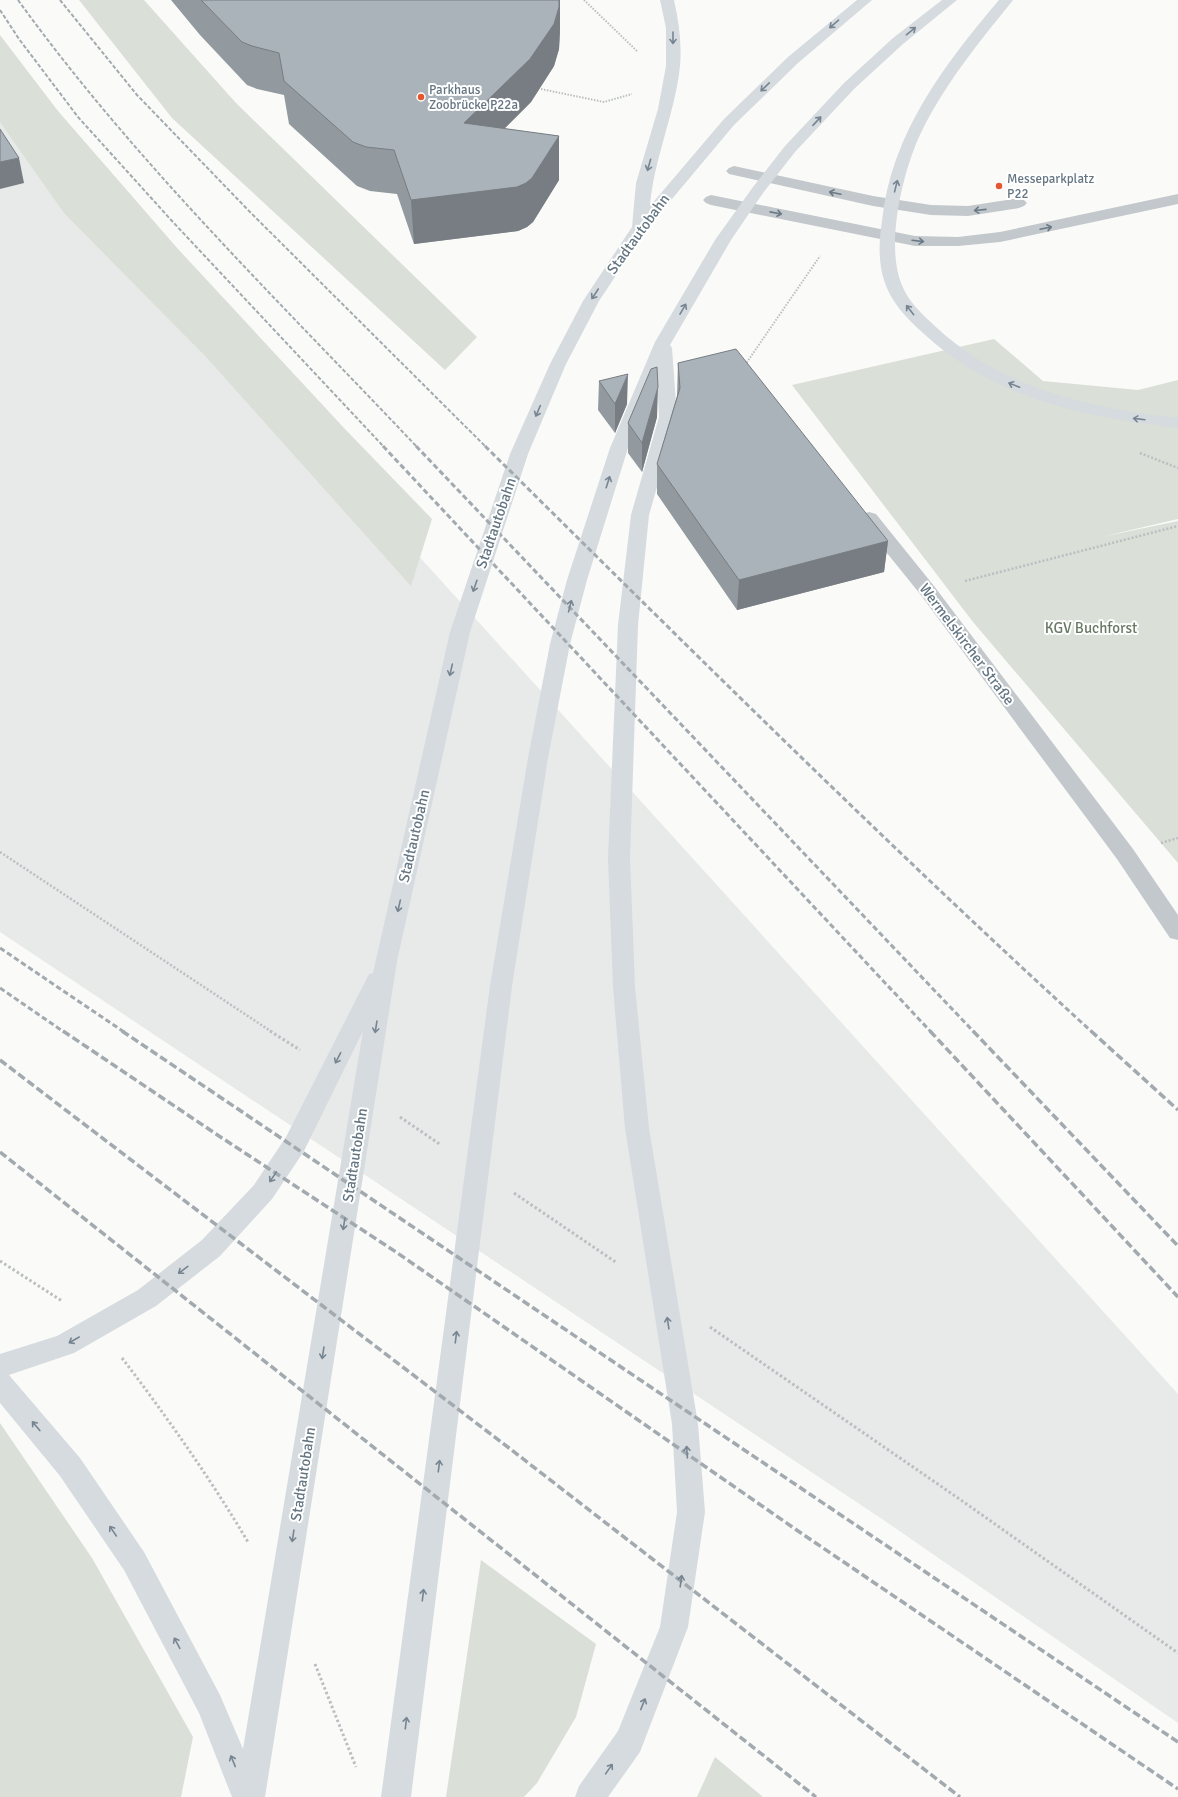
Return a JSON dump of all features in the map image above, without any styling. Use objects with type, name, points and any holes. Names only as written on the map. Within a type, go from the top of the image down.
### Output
[{"type":"highway","points":[[640,227],[646,177],[665,109],[673,66],[673,28],[667,0]]},
{"type":"highway","name":"Stadtautobahn","points":[[249,1797],[386,961],[460,632],[519,454],[558,364],[591,301],[640,227],[729,122],[793,60],[864,0]]},
{"type":"highway","points":[[396,1797],[500,994],[538,758],[560,644],[577,580],[619,448],[663,342],[723,240],[758,190],[790,149],[849,86],[898,41],[950,0]]},
{"type":"highway","points":[[1006,0],[956,61],[932,96],[907,149],[889,214],[887,254],[894,287],[909,310],[932,335],[958,355],[1001,380],[1037,394],[1081,408],[1137,419],[1178,423]]},
{"type":"highway","points":[[590,1797],[629,1741],[674,1627],[691,1512],[685,1424],[637,1128],[624,987],[619,858],[628,625],[639,523],[668,417],[663,342]]},
{"type":"highway","points":[[0,1366],[65,1345],[147,1298],[211,1248],[263,1192],[295,1144],[386,961]]},
{"type":"highway","points":[[0,1383],[70,1467],[134,1561],[210,1705],[249,1797]]},
{"type":"street","points":[[734,171],[873,201],[931,210],[968,211],[1019,203]]},
{"type":"street","points":[[711,200],[915,241],[948,243],[1000,237],[1178,200]]},
{"type":"street","name":"Wermelskircher Straße","points":[[858,505],[927,590],[1134,866],[1178,932]]},
{"type":"path","points":[[541,89],[604,102],[639,91]]},
{"type":"path","points":[[745,365],[840,226]]},
{"type":"path","points":[[927,590],[1178,526]]},
{"type":"path","points":[[0,852],[301,1051]]},
{"type":"path","points":[[393,1112],[445,1148]]},
{"type":"path","points":[[511,1191],[623,1266]]},
{"type":"path","points":[[0,1261],[64,1302]]},
{"type":"path","points":[[708,1325],[958,1498],[1178,1653]]},
{"type":"path","points":[[121,1356],[161,1409],[222,1498],[250,1545]]},
{"type":"path","points":[[314,1661],[359,1774]]},
{"type":"shaded area","points":[[0,94],[1178,1394],[1178,1723],[882,1519],[0,932]]},
{"type":"green space","points":[[79,0],[144,0],[236,103],[477,337],[445,370],[172,118]]},
{"type":"green space","points":[[0,35],[58,111],[178,249],[344,428],[432,519],[411,586],[207,358],[64,213],[0,122]]},
{"type":"green space","name":"KGV Buchforst","points":[[994,339],[1043,381],[1138,390],[1178,380],[1178,519],[1101,537],[1178,521],[1178,863],[973,622],[792,385]]},
{"type":"green space","points":[[0,1423],[92,1558],[193,1737],[181,1797],[0,1797]]},
{"type":"green space","points":[[481,1560],[596,1644],[576,1717],[537,1783],[524,1797],[446,1797]]},
{"type":"green space","points":[[715,1757],[763,1797],[697,1797]]},
{"type":"building","name":"Parkhaus Zoobrücke P22a","points":[[201,0],[559,0],[559,7],[554,24],[530,59],[464,123],[559,136],[532,178],[526,183],[517,187],[411,200],[394,150],[366,147],[353,142],[284,81],[279,53],[242,42]]},
{"type":"building","points":[[0,129],[19,158],[0,162]]},
{"type":"building","points":[[736,349],[888,541],[739,580],[657,464],[680,388],[678,363]]},
{"type":"building","points":[[657,367],[658,387],[642,443],[628,423],[651,369]]},
{"type":"building","points":[[628,374],[615,404],[599,381]]},
{"type":"railway","points":[[18,0],[63,60],[110,118],[261,285],[417,447]]},
{"type":"railway","points":[[60,0],[137,95],[250,212],[486,447]]},
{"type":"railway","points":[[0,10],[19,39],[78,117],[172,221],[384,447]]},
{"type":"railway","points":[[383,446],[931,1032]]},
{"type":"railway","points":[[416,446],[974,1032]]},
{"type":"railway","points":[[485,446],[861,815],[1092,1032]]},
{"type":"railway","points":[[0,948],[124,1032]]},
{"type":"railway","points":[[0,988],[64,1032]]},
{"type":"railway","points":[[63,1031],[219,1136],[396,1252],[801,1533],[1178,1789]]},
{"type":"railway","points":[[122,1031],[1178,1742]]},
{"type":"railway","points":[[930,1031],[1178,1297]]},
{"type":"railway","points":[[973,1031],[1178,1246]]},
{"type":"railway","points":[[1091,1031],[1178,1110]]},
{"type":"railway","points":[[0,1060],[509,1448],[960,1797]]},
{"type":"railway","points":[[0,1152],[816,1797]]},
{"type":"place","name":"Parkhaus Zoobrücke P22a","points":[[421,97]]},
{"type":"place","name":"Messeparkplatz P22","points":[[999,186]]}]
